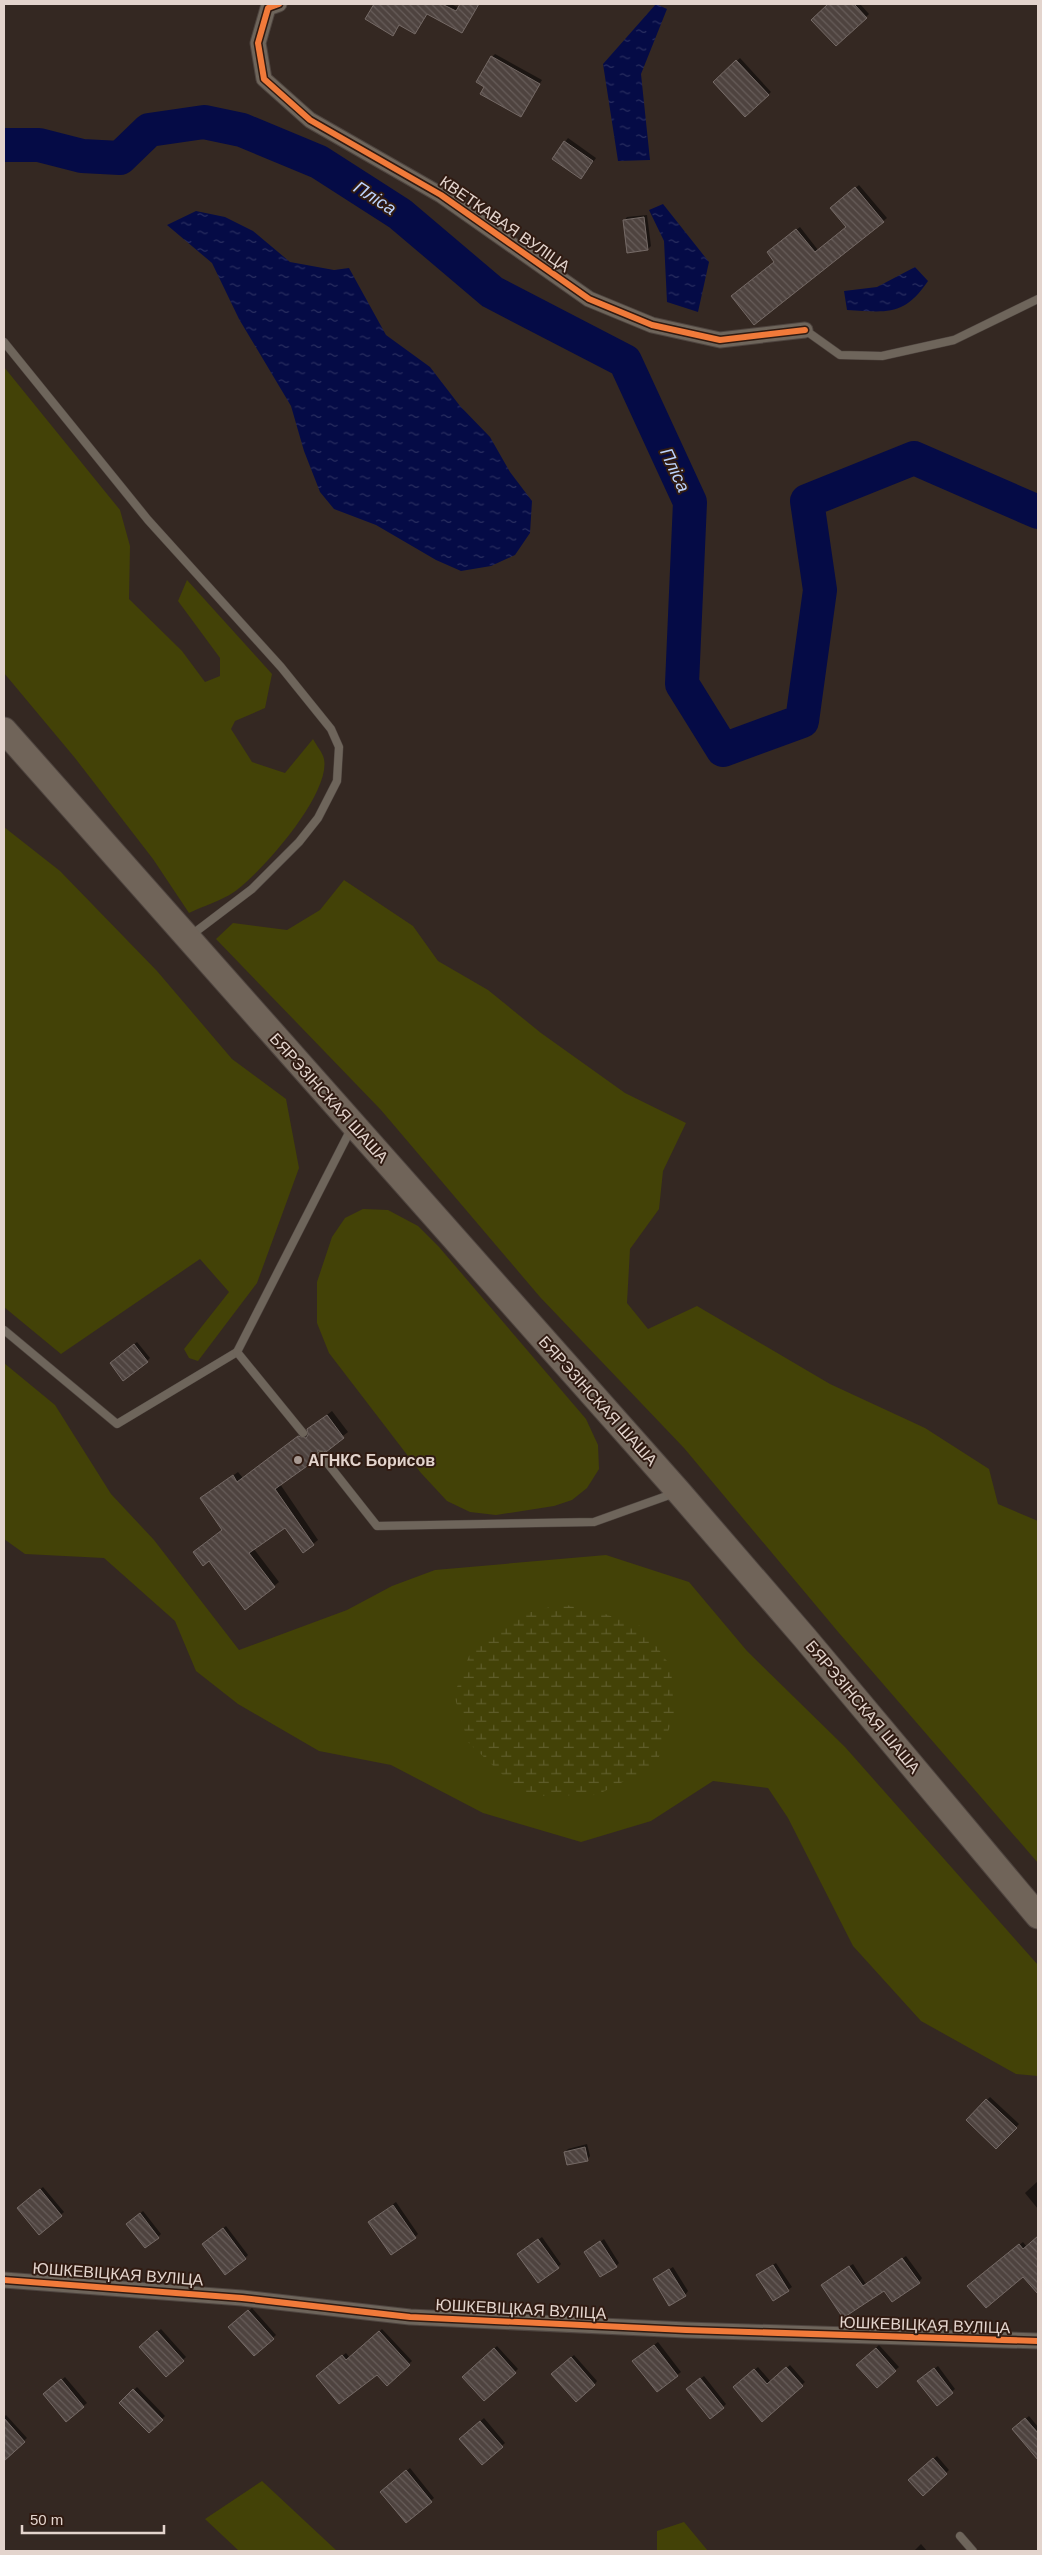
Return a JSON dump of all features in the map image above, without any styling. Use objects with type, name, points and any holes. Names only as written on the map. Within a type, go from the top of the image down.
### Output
[{"type":"main road","name":"БЯРЭЗІНСКАЯ ШАША","points":[[4,730],[806,1638],[1038,1916]]},
{"type":"street","name":"КВЕТКАВАЯ ВУЛІЦА","points":[[279,4],[268,8],[258,43],[264,79],[310,120],[440,195],[589,299],[652,325],[720,340],[805,330]]},
{"type":"street","name":"ЮШКЕВІЦКАЯ ВУЛІЦА","points":[[4,2280],[242,2298],[410,2317],[686,2330],[1038,2341]]},
{"type":"lane","points":[[805,330],[840,354],[882,356],[954,340],[1038,299]]},
{"type":"lane","points":[[4,342],[148,520],[281,667],[331,729],[338,747],[337,781],[318,818],[299,842],[252,889],[187,938]]},
{"type":"lane","points":[[4,1330],[117,1424],[237,1352],[353,1125]]},
{"type":"lane","points":[[237,1352],[303,1432]]},
{"type":"lane","points":[[321,1455],[377,1526],[594,1522],[678,1492]]},
{"type":"lane","points":[[960,2536],[973,2551]]},
{"type":"green space","points":[[4,367],[120,510],[130,546],[129,599],[182,651],[205,682],[220,676],[220,658],[178,601],[187,580],[272,674],[265,708],[235,721],[231,729],[252,762],[285,773],[313,739],[324,759],[323,774],[317,792],[292,832],[276,851],[234,892],[189,913],[153,859],[75,758],[4,673]]},
{"type":"green space","points":[[4,827],[60,871],[157,971],[232,1059],[286,1099],[299,1168],[257,1283],[198,1361],[189,1358],[184,1349],[229,1292],[200,1259],[61,1354],[4,1307]]},
{"type":"green space","points":[[344,880],[413,926],[438,961],[488,990],[541,1033],[625,1093],[686,1123],[663,1171],[659,1209],[630,1249],[627,1303],[648,1329],[697,1306],[830,1384],[925,1428],[989,1469],[998,1504],[1038,1521],[1038,1863],[839,1633],[684,1448],[540,1297],[381,1110],[216,939],[233,923],[287,930],[320,910]]},
{"type":"green space","points":[[363,1209],[388,1210],[418,1226],[439,1247],[586,1419],[598,1445],[599,1469],[587,1488],[572,1500],[554,1506],[496,1515],[470,1512],[447,1501],[421,1473],[329,1353],[317,1323],[317,1282],[332,1237],[345,1218]]},
{"type":"green space","points":[[4,1363],[55,1405],[111,1494],[154,1540],[239,1650],[347,1610],[392,1586],[435,1570],[606,1555],[689,1582],[747,1651],[845,1747],[1038,1965],[1038,2076],[1016,2074],[921,2021],[853,1946],[788,1818],[768,1788],[713,1781],[651,1821],[581,1842],[483,1813],[391,1765],[319,1751],[238,1704],[196,1671],[175,1621],[104,1558],[25,1554],[4,1539]]},
{"type":"green space","points":[[562,1604],[602,1613],[643,1627],[671,1667],[674,1715],[656,1765],[597,1795],[525,1796],[468,1742],[454,1695],[469,1656],[512,1617]]},
{"type":"green space","points":[[262,2481],[337,2551],[239,2551],[205,2519]]},
{"type":"green space","points":[[684,2522],[708,2551],[657,2551],[657,2531]]},
{"type":"water","points":[[656,4],[667,9],[641,74],[650,160],[618,161],[603,64]]},
{"type":"water","points":[[663,204],[709,262],[698,312],[667,302],[664,241],[649,210]]},
{"type":"water","points":[[196,211],[225,217],[253,231],[290,262],[334,270],[349,268],[386,335],[430,367],[460,406],[490,437],[510,472],[532,501],[530,533],[515,555],[491,566],[461,571],[436,560],[376,525],[334,509],[320,492],[304,451],[291,406],[239,319],[212,263],[167,225]]},
{"type":"water","points":[[915,267],[928,281],[911,301],[902,307],[883,311],[847,310],[844,291],[877,287]]},
{"type":"building","points":[[374,4],[442,4],[456,11],[460,4],[479,4],[462,33],[427,14],[415,34],[399,25],[393,36],[365,19]]},
{"type":"building","points":[[828,4],[854,4],[867,18],[836,46],[811,20]]},
{"type":"building","points":[[491,56],[540,84],[521,117],[480,94],[484,87],[476,82]]},
{"type":"building","points":[[736,60],[769,95],[745,117],[713,82]]},
{"type":"building","points":[[564,141],[593,161],[581,179],[552,159]]},
{"type":"building","points":[[855,187],[884,222],[754,325],[731,296],[774,262],[767,252],[796,229],[815,252],[846,227],[830,208]]},
{"type":"building","points":[[644,217],[648,250],[627,253],[623,220]]},
{"type":"building","points":[[134,1344],[148,1362],[123,1381],[110,1363]]},
{"type":"building","points":[[327,1415],[344,1438],[326,1452],[318,1450],[317,1459],[275,1489],[314,1545],[303,1553],[285,1528],[249,1553],[275,1587],[245,1610],[209,1561],[203,1566],[193,1552],[222,1530],[200,1498],[233,1475],[237,1482],[298,1436],[306,1438],[308,1435],[307,1429]]},
{"type":"building","points":[[986,2099],[1017,2128],[996,2149],[966,2120]]},
{"type":"building","points":[[585,2147],[588,2161],[567,2165],[564,2152]]},
{"type":"building","points":[[40,2189],[62,2216],[39,2235],[17,2208]]},
{"type":"building","points":[[393,2205],[416,2238],[391,2255],[368,2222]]},
{"type":"building","points":[[140,2213],[159,2238],[145,2248],[126,2224]]},
{"type":"building","points":[[223,2228],[246,2259],[225,2275],[202,2244]]},
{"type":"building","points":[[1038,2236],[1038,2294],[1023,2277],[986,2308],[967,2286],[1019,2244],[1023,2249]]},
{"type":"building","points":[[538,2239],[559,2268],[538,2283],[517,2254]]},
{"type":"building","points":[[600,2241],[617,2267],[600,2277],[584,2252]]},
{"type":"building","points":[[902,2258],[920,2283],[892,2302],[884,2291],[843,2318],[821,2285],[849,2266],[863,2286]]},
{"type":"building","points":[[773,2265],[789,2291],[773,2301],[756,2275]]},
{"type":"building","points":[[669,2269],[686,2296],[669,2306],[653,2279]]},
{"type":"building","points":[[248,2310],[274,2339],[254,2356],[228,2327]]},
{"type":"building","points":[[157,2331],[184,2361],[166,2377],[139,2347]]},
{"type":"building","points":[[379,2331],[410,2365],[387,2386],[377,2375],[339,2404],[316,2376],[342,2355],[346,2360]]},
{"type":"building","points":[[654,2345],[678,2376],[657,2392],[632,2361]]},
{"type":"building","points":[[494,2348],[516,2373],[484,2401],[462,2377]]},
{"type":"building","points":[[876,2348],[896,2371],[877,2388],[856,2365]]},
{"type":"building","points":[[571,2357],[595,2385],[576,2402],[551,2374]]},
{"type":"building","points":[[786,2367],[803,2386],[762,2422],[733,2387],[754,2369],[767,2384]]},
{"type":"building","points":[[934,2368],[953,2393],[937,2406],[917,2381]]},
{"type":"building","points":[[700,2378],[724,2408],[710,2419],[686,2389]]},
{"type":"building","points":[[61,2379],[84,2407],[66,2422],[43,2394]]},
{"type":"building","points":[[133,2389],[163,2420],[149,2433],[119,2403]]},
{"type":"building","points":[[4,2418],[25,2442],[4,2461]]},
{"type":"building","points":[[1025,2418],[1038,2433],[1038,2460],[1012,2429]]},
{"type":"building","points":[[480,2421],[503,2447],[482,2465],[459,2439]]},
{"type":"building","points":[[933,2458],[947,2474],[923,2496],[908,2480]]},
{"type":"building","points":[[406,2470],[432,2502],[406,2523],[380,2492]]},
{"type":"waterway","name":"Пліса","points":[[4,145],[39,145],[82,156],[120,158],[149,130],[204,122],[242,130],[319,162],[400,214],[492,292],[625,361],[690,502],[682,684],[723,750],[802,721],[820,590],[807,501],[914,458],[1038,512]]},
{"type":"cycle path","points":[[279,4],[268,8],[258,43],[264,79],[310,120],[441,195],[589,299],[652,325],[720,340],[805,330]]},
{"type":"cycle path","points":[[4,2280],[242,2298],[410,2317],[686,2330],[1038,2341]]},
{"type":"place","name":"АГНКС Борисов","points":[[298,1460]]}]
